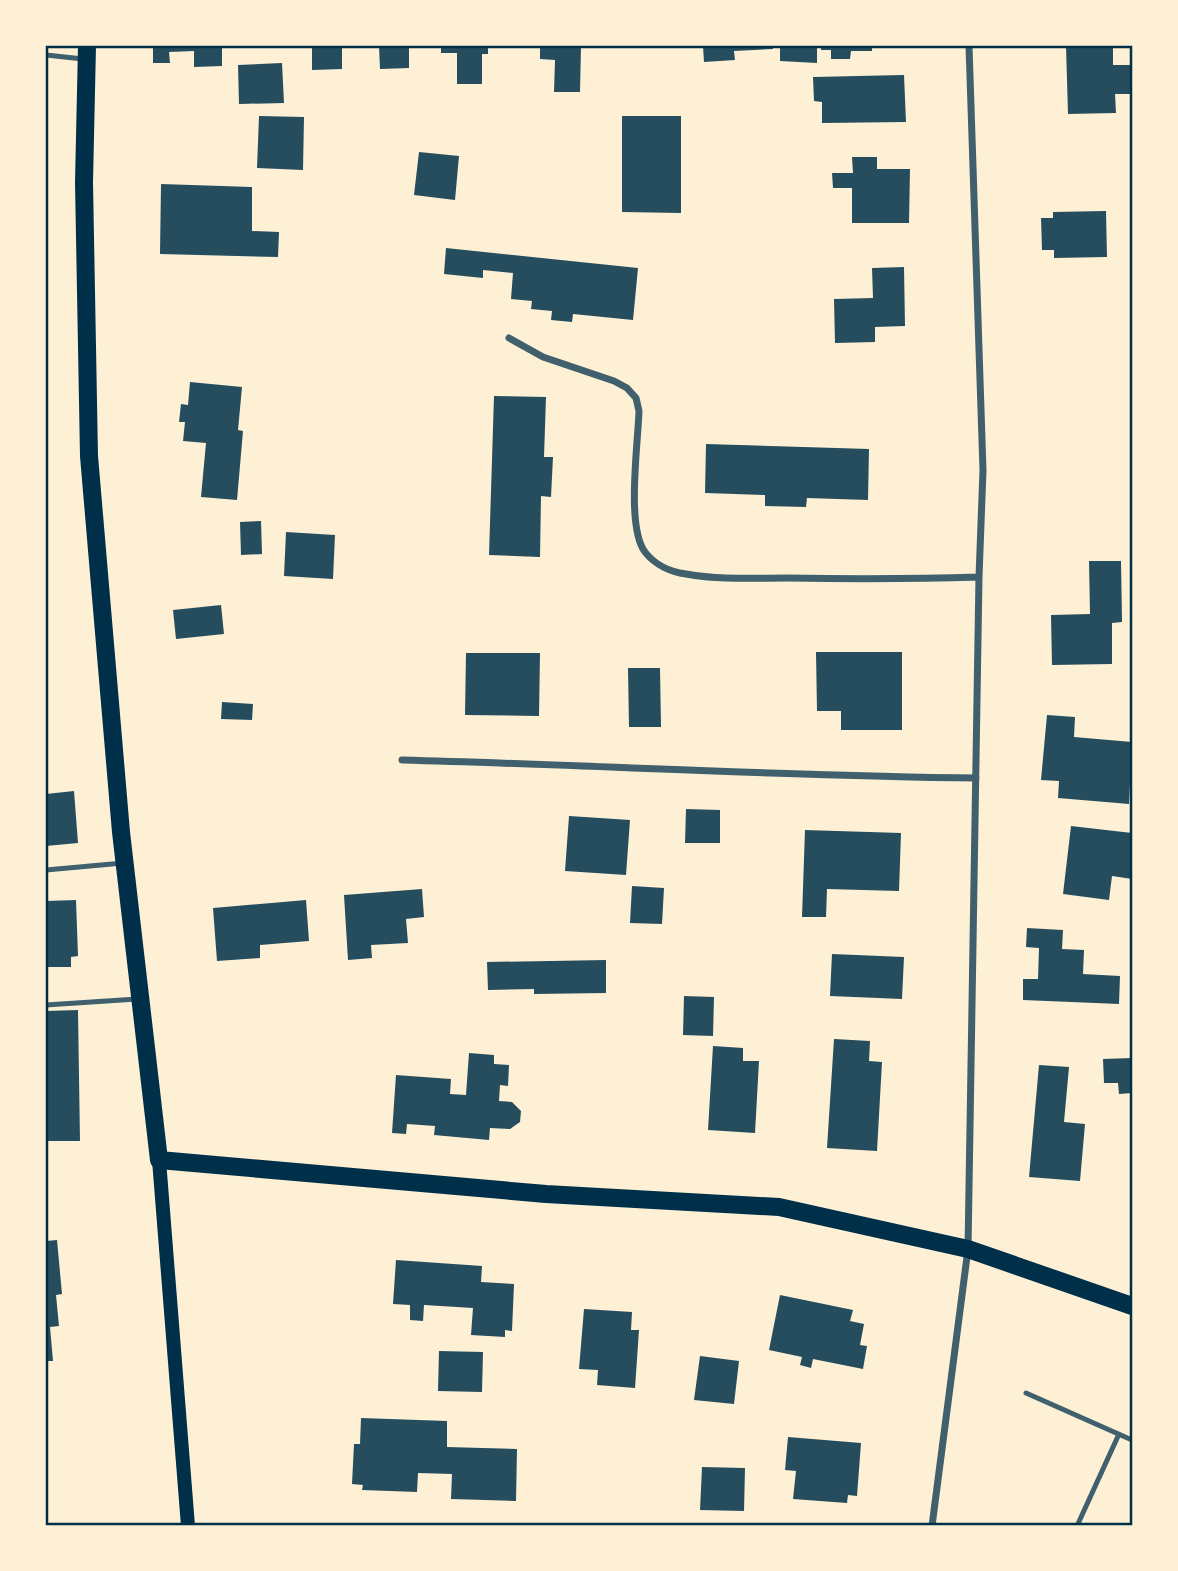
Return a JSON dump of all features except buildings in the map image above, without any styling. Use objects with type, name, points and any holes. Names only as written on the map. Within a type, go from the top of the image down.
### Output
[{"type":"main road","points":[[86,52],[84,182],[89,456],[125,863],[159,1160],[188,1525]]},
{"type":"main road","points":[[159,1160],[546,1194],[779,1207],[968,1250],[1132,1306]]},
{"type":"street","points":[[932,1525],[968,1250],[983,470],[969,46]]},
{"type":"street","points":[[509,338],[544,357],[614,381],[627,388],[636,398],[639,411],[636,531],[645,551],[659,566],[685,574],[724,578],[893,580],[979,577]]},
{"type":"street","points":[[402,760],[631,766],[816,776],[976,778]]},
{"type":"lane","points":[[46,55],[86,52]]},
{"type":"lane","points":[[46,870],[125,863]]},
{"type":"lane","points":[[46,1004],[140,998]]},
{"type":"lane","points":[[1026,1393],[1132,1440]]},
{"type":"lane","points":[[1077,1525],[1119,1434]]}]
